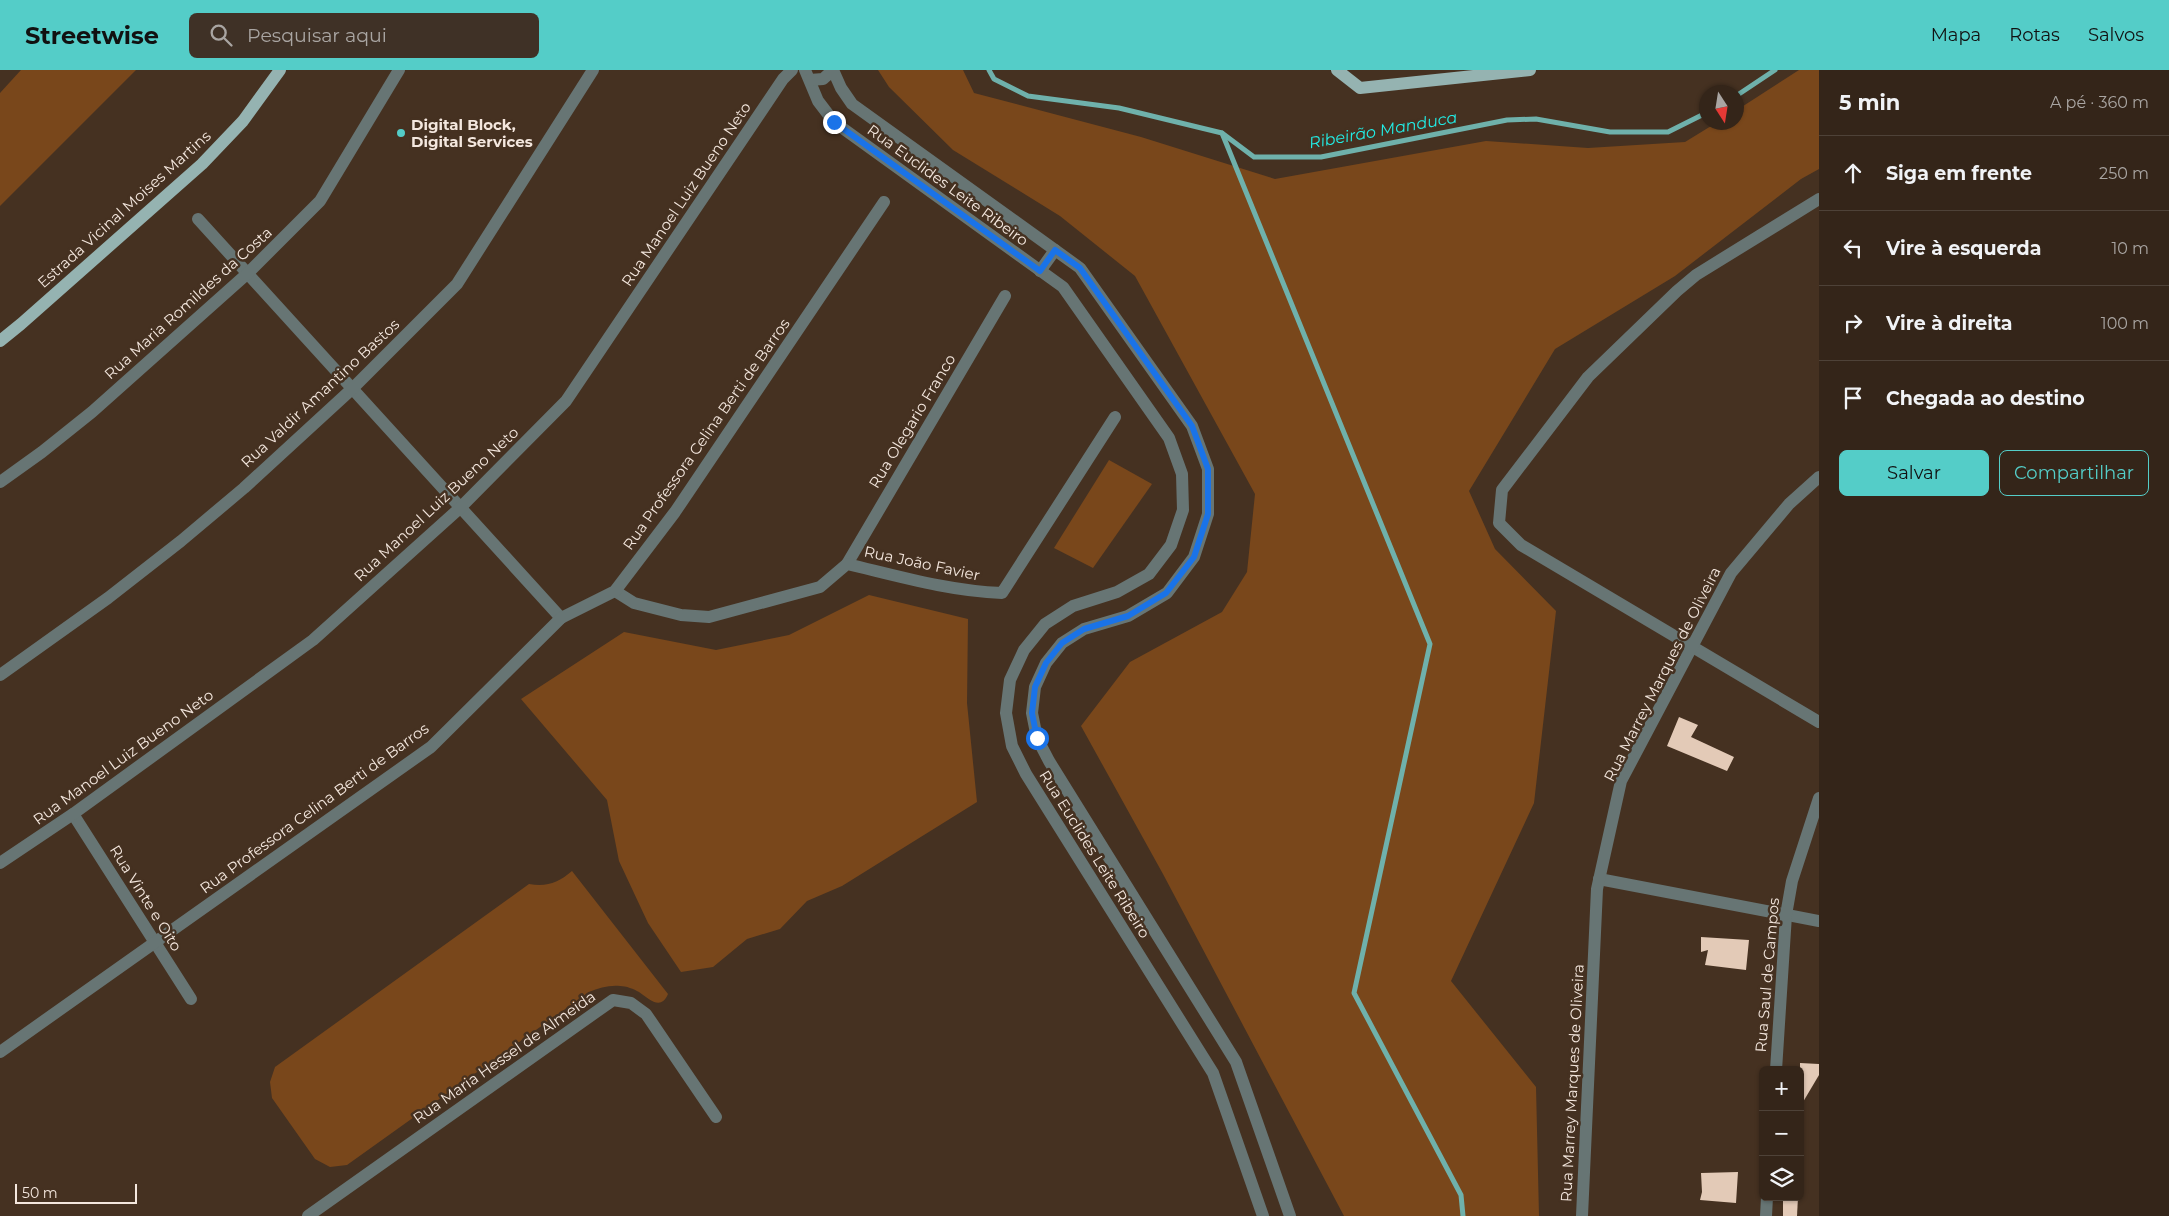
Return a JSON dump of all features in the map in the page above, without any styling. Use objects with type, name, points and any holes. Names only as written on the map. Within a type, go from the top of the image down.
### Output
[{"type":"main road","name":"Estrada Vicinal Moises Martins","points":[[0,340],[36,312],[202,164],[243,121],[280,70]]},
{"type":"main road","points":[[1337,70],[1360,88],[1530,70]]},
{"type":"street","name":"Rua Maria Romildes da Costa","points":[[0,482],[42,452],[92,412],[248,274],[320,201],[399,70]]},
{"type":"street","name":"Rua Valdir Amantino Bastos","points":[[0,675],[108,598],[181,541],[244,488],[353,388],[457,284],[593,70]]},
{"type":"street","name":"Rua Manoel Luiz Bueno Neto","points":[[0,863],[73,814],[313,640],[461,507],[566,401],[783,79],[792,70]]},
{"type":"street","points":[[808,75],[823,79],[834,70]]},
{"type":"street","name":"Rua Euclides Leite Ribeiro","points":[[834,70],[841,88],[852,104],[1080,268],[1192,426],[1208,469],[1208,514],[1194,557],[1166,593],[1128,616],[1084,629],[1062,643],[1046,663],[1035,687],[1032,713],[1037,738],[1054,769],[1236,1062],[1290,1216]]},
{"type":"street","name":"Rua Euclides Leite Ribeiro","points":[[808,75],[818,101],[834,122],[1063,287],[1169,438],[1182,474],[1183,510],[1171,545],[1149,574],[1117,592],[1073,606],[1045,624],[1024,650],[1010,680],[1006,714],[1012,746],[1026,774],[1213,1074],[1263,1216]]},
{"type":"street","points":[[1819,200],[1696,275],[1588,377],[1502,490],[1499,523],[1521,545],[1819,722]]},
{"type":"street","name":"Rua Professora Celina Berti de Barros","points":[[0,1052],[431,747],[561,618],[615,591],[675,512],[884,202]]},
{"type":"street","points":[[198,219],[561,618]]},
{"type":"street","points":[[1040,271],[1055,250]]},
{"type":"street","name":"Rua Olegario Franco","points":[[847,564],[1005,296]]},
{"type":"street","name":"Rua João Favier","points":[[615,591],[634,603],[681,616],[709,618],[820,587],[847,564],[924,583],[980,592],[1002,593],[1115,417]]},
{"type":"street","name":"Rua Marrey Marques de Oliveira","points":[[1582,1216],[1599,879],[1621,781],[1731,573],[1788,504],[1819,477]]},
{"type":"street","name":"Rua Saul de Campos","points":[[1776,1066],[1786,915],[1792,881],[1819,798]]},
{"type":"street","name":"Rua Vinte e Oito","points":[[73,814],[191,999]]},
{"type":"street","points":[[1599,879],[1819,921]]},
{"type":"street","name":"Rua Maria Hessel de Almeida","points":[[308,1216],[613,1000],[630,1003],[646,1014],[716,1117]]},
{"type":"street","points":[[1766,1216],[1767,1201]]},
{"type":"shaded area","points":[[21,70],[136,70],[0,206],[0,93]]},
{"type":"shaded area","points":[[878,70],[963,70],[974,93],[1141,137],[1275,179],[1486,141],[1588,148],[1685,142],[1705,130],[1744,130],[1744,105],[1799,70],[1819,70],[1819,169],[1801,179],[1675,276],[1555,349],[1469,491],[1495,549],[1556,611],[1534,803],[1451,981],[1536,1087],[1539,1216],[1344,1216],[1163,874],[1081,726],[1130,662],[1222,612],[1247,572],[1255,494],[1135,276],[1060,216],[953,150],[889,87]]},
{"type":"shaded area","points":[[1109,460],[1152,484],[1093,568],[1054,548]]},
{"type":"shaded area","points":[[869,595],[968,619],[967,703],[977,802],[842,886],[807,901],[780,929],[747,939],[713,967],[681,972],[648,923],[619,861],[607,800],[521,699],[624,632],[716,650],[789,635]]},
{"type":"shaded area","points":[[572,871],[668,994],[665,999],[658,1003],[637,991],[622,986],[608,986],[589,992],[347,1165],[330,1167],[315,1159],[272,1098],[270,1082],[275,1067],[529,884],[541,885],[552,883],[562,879]]},
{"type":"building","points":[[1679,717],[1698,725],[1691,737],[1734,757],[1727,771],[1667,746]]},
{"type":"building","points":[[1701,937],[1749,940],[1746,970],[1705,965],[1708,950],[1701,952]]},
{"type":"building","points":[[1800,1063],[1819,1064],[1819,1075],[1804,1100],[1804,1066],[1800,1066]]},
{"type":"building","points":[[1738,1172],[1736,1203],[1700,1200],[1702,1192],[1701,1173]]},
{"type":"building","points":[[1783,1201],[1798,1201],[1797,1216],[1783,1216]]},
{"type":"waterway","name":"Ribeirão Manduca","points":[[989,70],[994,79],[1028,96],[1119,108],[1222,133],[1254,157],[1321,157],[1507,120],[1536,119],[1610,132],[1668,132],[1699,116]]},
{"type":"waterway","name":"Ribeirão Manduca","points":[[1744,91],[1775,70]]},
{"type":"waterway","points":[[1222,133],[1430,644],[1354,993],[1461,1195],[1463,1216]]},
{"type":"place","name":"Digital Block, Digital Services","points":[[401,133]]},
{"type":"route","points":[[834,122],[1040,271],[1055,250],[1080,268],[1192,426],[1208,469],[1208,514],[1194,557],[1166,593],[1128,616],[1084,629],[1062,643],[1046,663],[1035,687],[1032,713],[1037,738]]}]
